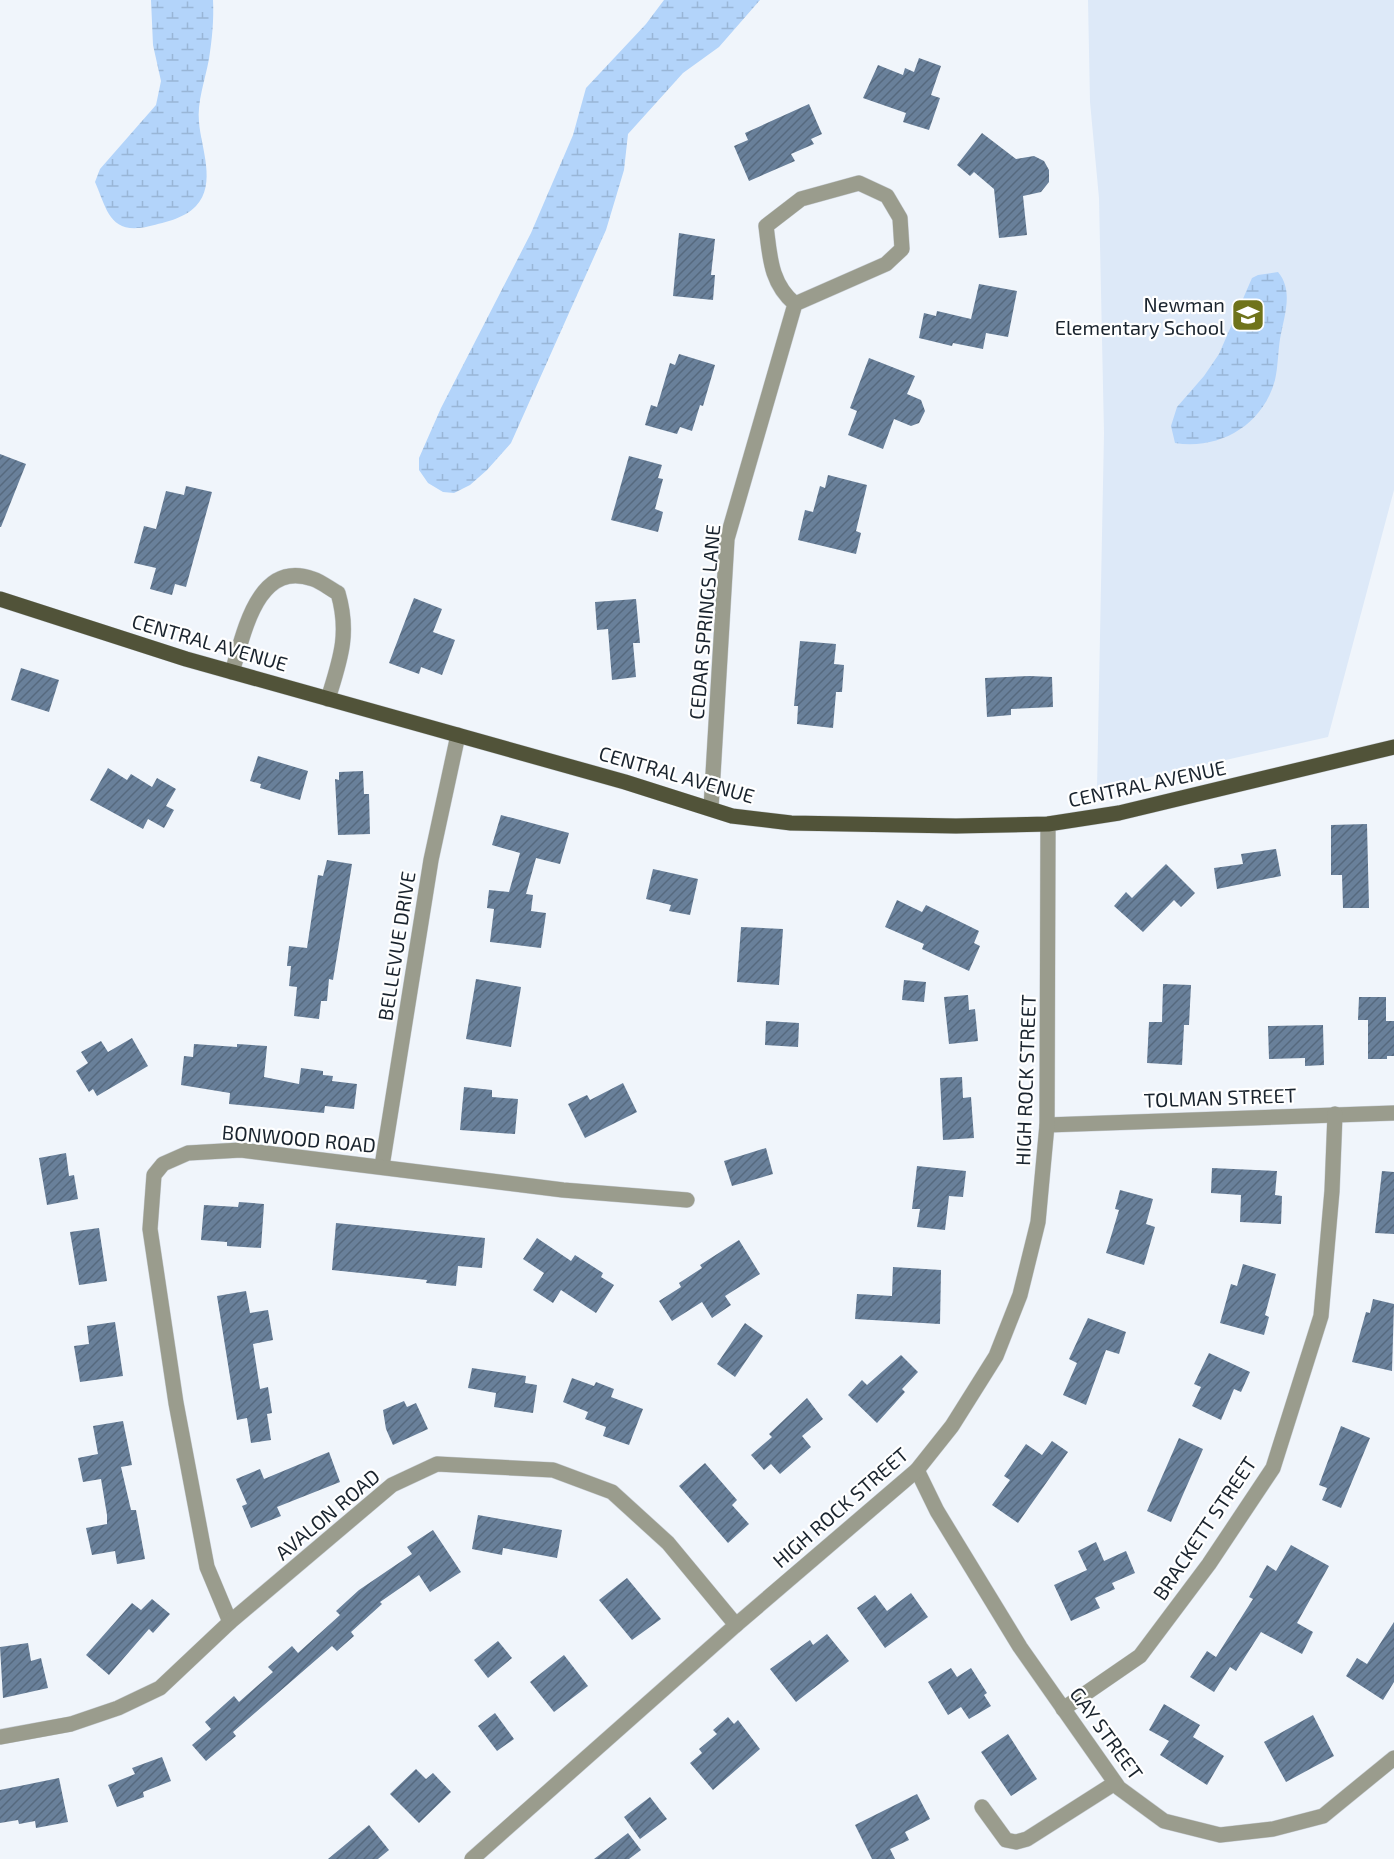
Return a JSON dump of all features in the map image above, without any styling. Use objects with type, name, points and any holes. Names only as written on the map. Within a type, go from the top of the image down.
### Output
[{"type":"main road","name":"CENTRAL AVENUE","points":[[0,599],[232,672],[458,735],[732,816],[791,823],[956,826],[1048,824],[1119,813],[1394,747]]},
{"type":"street","points":[[859,183],[887,196],[900,218],[902,249],[886,264],[795,304],[782,293],[771,269],[766,226],[801,200],[859,183]]},
{"type":"street","name":"CEDAR SPRINGS LANE","points":[[711,808],[727,538],[795,304]]},
{"type":"street","points":[[232,672],[254,604],[269,585],[293,575],[314,579],[338,593],[345,616],[344,646],[328,699]]},
{"type":"street","name":"BELLEVUE DRIVE","points":[[382,1166],[431,860],[458,735]]},
{"type":"street","name":"HIGH ROCK STREET","points":[[472,1859],[736,1625],[917,1470],[952,1426],[996,1356],[1020,1295],[1038,1222],[1047,1125],[1048,824]]},
{"type":"street","name":"TOLMAN STREET","points":[[1047,1125],[1394,1113]]},
{"type":"street","name":"BRACKETT STREET","points":[[1064,1709],[1140,1656],[1209,1564],[1273,1468],[1321,1316],[1332,1191],[1335,1114]]},
{"type":"street","name":"BONWOOD ROAD","points":[[230,1622],[207,1567],[176,1403],[150,1229],[154,1175],[163,1164],[188,1153],[241,1150],[563,1190],[687,1200]]},
{"type":"street","name":"AVALON ROAD","points":[[0,1737],[72,1724],[118,1708],[160,1688],[230,1622],[392,1485],[437,1464],[554,1470],[612,1492],[668,1543],[736,1625]]},
{"type":"street","name":"GAY STREET","points":[[917,1470],[937,1511],[1020,1647],[1115,1783],[1128,1797],[1164,1821],[1220,1835],[1273,1829],[1323,1816],[1394,1758]]},
{"type":"street","points":[[982,1807],[1006,1840],[1016,1842],[1027,1839],[1115,1783]]},
{"type":"shaded area","name":"Newman Elementary School","points":[[1088,0],[1394,0],[1394,490],[1328,737],[1097,789],[1104,433],[1099,198],[1090,102]]},
{"type":"green space","points":[[151,0],[213,0],[211,45],[199,114],[207,177],[202,197],[191,210],[166,222],[134,228],[124,227],[111,217],[95,182],[100,169],[156,105],[161,81],[153,45]]},
{"type":"green space","points":[[664,0],[760,0],[719,47],[683,73],[628,134],[624,170],[606,230],[511,443],[470,485],[454,493],[443,492],[428,483],[419,470],[419,458],[441,408],[531,233],[573,135],[586,88],[646,24]]},
{"type":"green space","points":[[1278,272],[1286,287],[1285,313],[1275,380],[1261,410],[1250,422],[1223,438],[1192,444],[1175,443],[1171,426],[1177,407],[1204,376],[1219,354],[1252,278]]},
{"type":"building","points":[[919,58],[941,66],[931,95],[940,98],[929,130],[903,122],[906,113],[863,98],[878,65],[903,75],[905,68],[914,72]]},
{"type":"building","points":[[809,104],[822,134],[811,139],[814,144],[791,154],[795,161],[749,181],[734,146],[748,140],[745,133]]},
{"type":"building","points":[[982,133],[1016,159],[1034,156],[1044,161],[1049,170],[1049,182],[1041,192],[1023,196],[1027,235],[999,238],[994,189],[974,172],[970,176],[957,165]]},
{"type":"building","points":[[679,233],[715,239],[711,275],[715,275],[713,300],[673,296]]},
{"type":"building","points":[[979,284],[1017,291],[1008,337],[986,333],[983,349],[953,343],[952,346],[919,338],[924,313],[936,316],[937,311],[971,319]]},
{"type":"building","points":[[679,354],[715,365],[703,406],[700,405],[692,431],[680,427],[677,434],[645,425],[651,405],[657,407],[670,363],[675,365]]},
{"type":"building","points":[[869,358],[915,376],[907,394],[921,400],[925,411],[919,423],[911,426],[894,419],[883,449],[848,435],[857,411],[850,408]]},
{"type":"building","points":[[0,454],[26,464],[1,527],[0,527]]},
{"type":"building","points":[[629,456],[662,465],[658,478],[663,479],[655,509],[663,512],[658,532],[611,520]]},
{"type":"building","points":[[828,475],[867,485],[856,531],[861,533],[856,554],[798,540],[805,510],[813,512],[820,486],[825,488]]},
{"type":"building","points":[[186,486],[212,492],[186,587],[175,584],[172,595],[150,589],[156,568],[134,563],[144,526],[156,529],[166,491],[184,495]]},
{"type":"building","points":[[414,598],[442,609],[433,632],[455,640],[442,675],[421,667],[419,674],[389,663]]},
{"type":"building","points":[[636,599],[640,643],[633,643],[636,677],[612,680],[608,629],[597,630],[595,602]]},
{"type":"building","points":[[800,641],[836,644],[834,664],[844,665],[842,692],[836,692],[833,728],[797,724],[798,706],[794,706]]},
{"type":"building","points":[[21,668],[59,680],[49,712],[11,700]]},
{"type":"building","points":[[1052,677],[1053,707],[1011,709],[1011,715],[987,717],[985,678]]},
{"type":"building","points":[[258,756],[308,771],[300,800],[260,788],[261,784],[250,781]]},
{"type":"building","points":[[108,768],[127,780],[131,774],[152,787],[157,778],[176,789],[166,806],[174,810],[164,828],[148,819],[143,829],[90,800]]},
{"type":"building","points":[[363,771],[364,794],[369,794],[370,834],[338,835],[335,779],[339,780],[339,772]]},
{"type":"building","points":[[501,815],[569,833],[560,864],[536,858],[526,894],[533,895],[531,911],[546,913],[541,948],[490,942],[494,909],[487,908],[489,890],[509,892],[520,853],[492,845]]},
{"type":"building","points":[[1367,824],[1369,908],[1343,908],[1342,875],[1331,875],[1331,825]]},
{"type":"building","points":[[1276,849],[1281,876],[1217,889],[1214,868],[1243,864],[1241,854]]},
{"type":"building","points":[[327,860],[352,864],[333,980],[329,979],[327,1001],[321,1001],[319,1019],[294,1016],[297,987],[289,986],[291,966],[287,966],[289,946],[307,948],[318,875],[323,876]]},
{"type":"building","points":[[1166,864],[1195,893],[1181,907],[1174,900],[1143,932],[1114,906],[1126,892],[1132,898]]},
{"type":"building","points":[[653,869],[698,879],[690,915],[669,911],[671,905],[646,899]]},
{"type":"building","points":[[897,900],[922,912],[926,905],[979,931],[974,943],[980,946],[969,971],[922,949],[924,944],[885,927]]},
{"type":"building","points":[[741,927],[783,929],[779,985],[737,982]]},
{"type":"building","points":[[476,979],[521,987],[511,1047],[466,1039]]},
{"type":"building","points":[[904,980],[926,982],[924,1002],[902,1000]]},
{"type":"building","points":[[1163,984],[1191,985],[1189,1025],[1184,1025],[1182,1065],[1147,1063],[1149,1022],[1162,1022]]},
{"type":"building","points":[[968,995],[969,1010],[975,1009],[978,1041],[949,1044],[944,997]]},
{"type":"building","points":[[1359,997],[1386,997],[1386,1021],[1394,1021],[1394,1056],[1387,1056],[1387,1059],[1368,1059],[1368,1020],[1358,1020]]},
{"type":"building","points":[[766,1021],[799,1023],[798,1047],[765,1045]]},
{"type":"building","points":[[1323,1025],[1324,1065],[1305,1066],[1305,1058],[1269,1059],[1268,1026]]},
{"type":"building","points":[[132,1038],[148,1066],[97,1096],[93,1089],[89,1092],[76,1071],[88,1063],[81,1052],[101,1041],[108,1052]]},
{"type":"building","points":[[194,1044],[237,1047],[237,1044],[267,1046],[264,1077],[299,1084],[301,1068],[323,1071],[323,1075],[333,1076],[332,1081],[357,1084],[354,1109],[325,1106],[324,1113],[229,1104],[230,1093],[181,1085],[184,1056],[193,1057]]},
{"type":"building","points":[[962,1077],[963,1098],[971,1097],[974,1138],[943,1140],[940,1078]]},
{"type":"building","points":[[623,1083],[637,1112],[585,1138],[568,1104],[587,1095],[590,1100]]},
{"type":"building","points":[[464,1087],[492,1090],[492,1097],[518,1099],[515,1134],[460,1130]]},
{"type":"building","points":[[766,1148],[773,1174],[732,1186],[724,1161]]},
{"type":"building","points":[[66,1153],[69,1176],[74,1175],[78,1199],[47,1205],[39,1158]]},
{"type":"building","points":[[917,1166],[966,1171],[963,1197],[949,1196],[945,1230],[917,1227],[920,1209],[912,1209]]},
{"type":"building","points":[[1212,1168],[1277,1171],[1275,1195],[1282,1196],[1281,1224],[1240,1222],[1241,1195],[1211,1193]]},
{"type":"building","points":[[1382,1171],[1394,1172],[1394,1234],[1375,1233]]},
{"type":"building","points":[[1120,1190],[1153,1199],[1146,1224],[1155,1227],[1144,1265],[1106,1253],[1119,1210],[1115,1209]]},
{"type":"building","points":[[239,1202],[264,1204],[261,1248],[227,1246],[227,1242],[201,1240],[204,1205],[238,1207]]},
{"type":"building","points":[[336,1223],[485,1238],[482,1268],[458,1266],[456,1286],[426,1283],[427,1280],[332,1270]]},
{"type":"building","points":[[99,1228],[107,1281],[79,1285],[70,1232]]},
{"type":"building","points":[[537,1238],[571,1261],[575,1255],[603,1273],[601,1277],[614,1285],[596,1313],[561,1290],[553,1303],[533,1290],[544,1273],[523,1259]]},
{"type":"building","points":[[739,1240],[760,1274],[725,1296],[731,1305],[712,1318],[702,1302],[672,1321],[659,1301],[681,1287],[679,1283],[702,1268],[700,1265]]},
{"type":"building","points":[[1243,1264],[1276,1274],[1265,1315],[1269,1317],[1264,1335],[1220,1323],[1231,1284],[1237,1286]]},
{"type":"building","points":[[893,1267],[941,1270],[940,1324],[855,1319],[857,1294],[892,1296]]},
{"type":"building","points":[[246,1291],[250,1313],[268,1310],[273,1340],[253,1344],[260,1389],[268,1387],[272,1413],[267,1414],[271,1440],[251,1443],[247,1418],[237,1420],[217,1296]]},
{"type":"building","points":[[1373,1299],[1394,1304],[1392,1371],[1352,1362],[1366,1312],[1370,1313]]},
{"type":"building","points":[[1088,1318],[1126,1332],[1119,1354],[1106,1350],[1086,1405],[1063,1395],[1077,1363],[1069,1359]]},
{"type":"building","points":[[115,1322],[123,1376],[80,1382],[74,1346],[89,1344],[87,1326]]},
{"type":"building","points":[[745,1323],[763,1336],[735,1377],[717,1364]]},
{"type":"building","points":[[1209,1353],[1250,1372],[1241,1392],[1234,1389],[1221,1420],[1192,1406],[1201,1387],[1194,1384]]},
{"type":"building","points":[[901,1355],[918,1372],[902,1389],[905,1392],[877,1423],[848,1395],[862,1380],[867,1385]]},
{"type":"building","points":[[472,1368],[526,1376],[525,1383],[537,1385],[533,1413],[494,1407],[496,1393],[468,1388]]},
{"type":"building","points":[[572,1378],[594,1386],[596,1382],[614,1389],[611,1397],[643,1409],[629,1445],[603,1436],[606,1427],[585,1419],[588,1412],[563,1402]]},
{"type":"building","points":[[807,1398],[823,1419],[802,1436],[811,1447],[780,1474],[771,1464],[764,1470],[751,1455],[772,1437],[769,1434]]},
{"type":"building","points":[[404,1401],[407,1407],[416,1403],[428,1429],[393,1445],[386,1429],[383,1410]]},
{"type":"building","points":[[123,1421],[132,1465],[121,1467],[131,1510],[136,1510],[145,1559],[117,1564],[115,1551],[92,1555],[86,1528],[107,1524],[107,1515],[101,1479],[83,1482],[78,1458],[98,1454],[93,1426]]},
{"type":"building","points":[[1341,1426],[1370,1438],[1341,1508],[1322,1500],[1327,1488],[1319,1485]]},
{"type":"building","points":[[1179,1438],[1203,1449],[1171,1522],[1147,1511]]},
{"type":"building","points":[[1052,1441],[1068,1452],[1018,1523],[992,1505],[1010,1480],[1004,1476],[1026,1444],[1042,1455]]},
{"type":"building","points":[[329,1452],[340,1482],[277,1507],[281,1516],[251,1528],[242,1506],[247,1504],[236,1479],[260,1469],[264,1479]]},
{"type":"building","points":[[705,1463],[737,1500],[732,1505],[749,1524],[728,1543],[679,1486]]},
{"type":"building","points":[[478,1515],[562,1530],[557,1558],[503,1548],[502,1555],[472,1549]]},
{"type":"building","points":[[433,1530],[461,1572],[430,1592],[419,1575],[380,1602],[382,1604],[351,1632],[354,1636],[337,1651],[332,1646],[233,1732],[236,1736],[206,1761],[192,1745],[211,1729],[205,1722],[234,1696],[239,1702],[273,1672],[268,1667],[292,1646],[298,1653],[340,1615],[336,1611],[359,1590],[412,1554],[407,1547]]},
{"type":"building","points":[[1096,1542],[1104,1561],[1126,1551],[1135,1573],[1112,1583],[1115,1589],[1095,1598],[1100,1608],[1071,1621],[1054,1585],[1087,1570],[1078,1551]]},
{"type":"building","points":[[1291,1545],[1329,1566],[1297,1623],[1313,1632],[1302,1654],[1261,1632],[1236,1671],[1230,1667],[1214,1692],[1190,1677],[1207,1651],[1216,1657],[1253,1599],[1249,1597],[1267,1565],[1276,1571]]},
{"type":"building","points":[[627,1578],[661,1619],[632,1640],[599,1600]]},
{"type":"building","points":[[911,1593],[928,1617],[885,1648],[857,1608],[875,1595],[887,1611]]},
{"type":"building","points":[[152,1599],[170,1614],[153,1633],[149,1629],[109,1675],[86,1655],[132,1603],[141,1610]]},
{"type":"building","points":[[1394,1622],[1394,1682],[1383,1700],[1346,1676],[1357,1658],[1367,1664]]},
{"type":"building","points":[[827,1634],[849,1661],[796,1702],[770,1669],[810,1640],[813,1645]]},
{"type":"building","points":[[498,1641],[512,1658],[488,1678],[474,1660]]},
{"type":"building","points":[[28,1643],[31,1661],[41,1658],[48,1688],[3,1698],[0,1647]]},
{"type":"building","points":[[564,1655],[588,1686],[554,1712],[530,1682]]},
{"type":"building","points":[[951,1668],[957,1677],[971,1668],[987,1693],[984,1695],[991,1706],[969,1719],[961,1707],[948,1715],[928,1682]]},
{"type":"building","points":[[1164,1704],[1200,1725],[1193,1737],[1224,1756],[1207,1785],[1160,1755],[1169,1741],[1149,1730]]},
{"type":"building","points":[[495,1713],[514,1739],[497,1751],[478,1726]]},
{"type":"building","points":[[1313,1715],[1334,1756],[1286,1782],[1264,1742]]},
{"type":"building","points":[[728,1717],[734,1724],[738,1720],[760,1749],[713,1790],[690,1763],[702,1753],[699,1749],[717,1734],[713,1730]]},
{"type":"building","points":[[1008,1734],[1037,1779],[1011,1796],[981,1752]]},
{"type":"building","points":[[162,1757],[171,1781],[143,1792],[144,1797],[117,1807],[108,1785],[135,1774],[132,1768]]},
{"type":"building","points":[[416,1769],[426,1779],[433,1773],[451,1792],[419,1823],[390,1794]]},
{"type":"building","points":[[59,1778],[68,1822],[36,1828],[35,1821],[19,1824],[18,1820],[0,1823],[0,1790]]},
{"type":"building","points":[[917,1794],[930,1819],[905,1832],[909,1840],[890,1849],[895,1859],[872,1859],[855,1825]]},
{"type":"building","points":[[650,1797],[667,1819],[640,1839],[624,1817]]},
{"type":"building","points":[[369,1825],[389,1850],[378,1859],[328,1859]]},
{"type":"building","points":[[628,1833],[641,1850],[629,1859],[594,1859]]},
{"type":"place","name":"Newman Elementary School","points":[[1248,315]]}]
